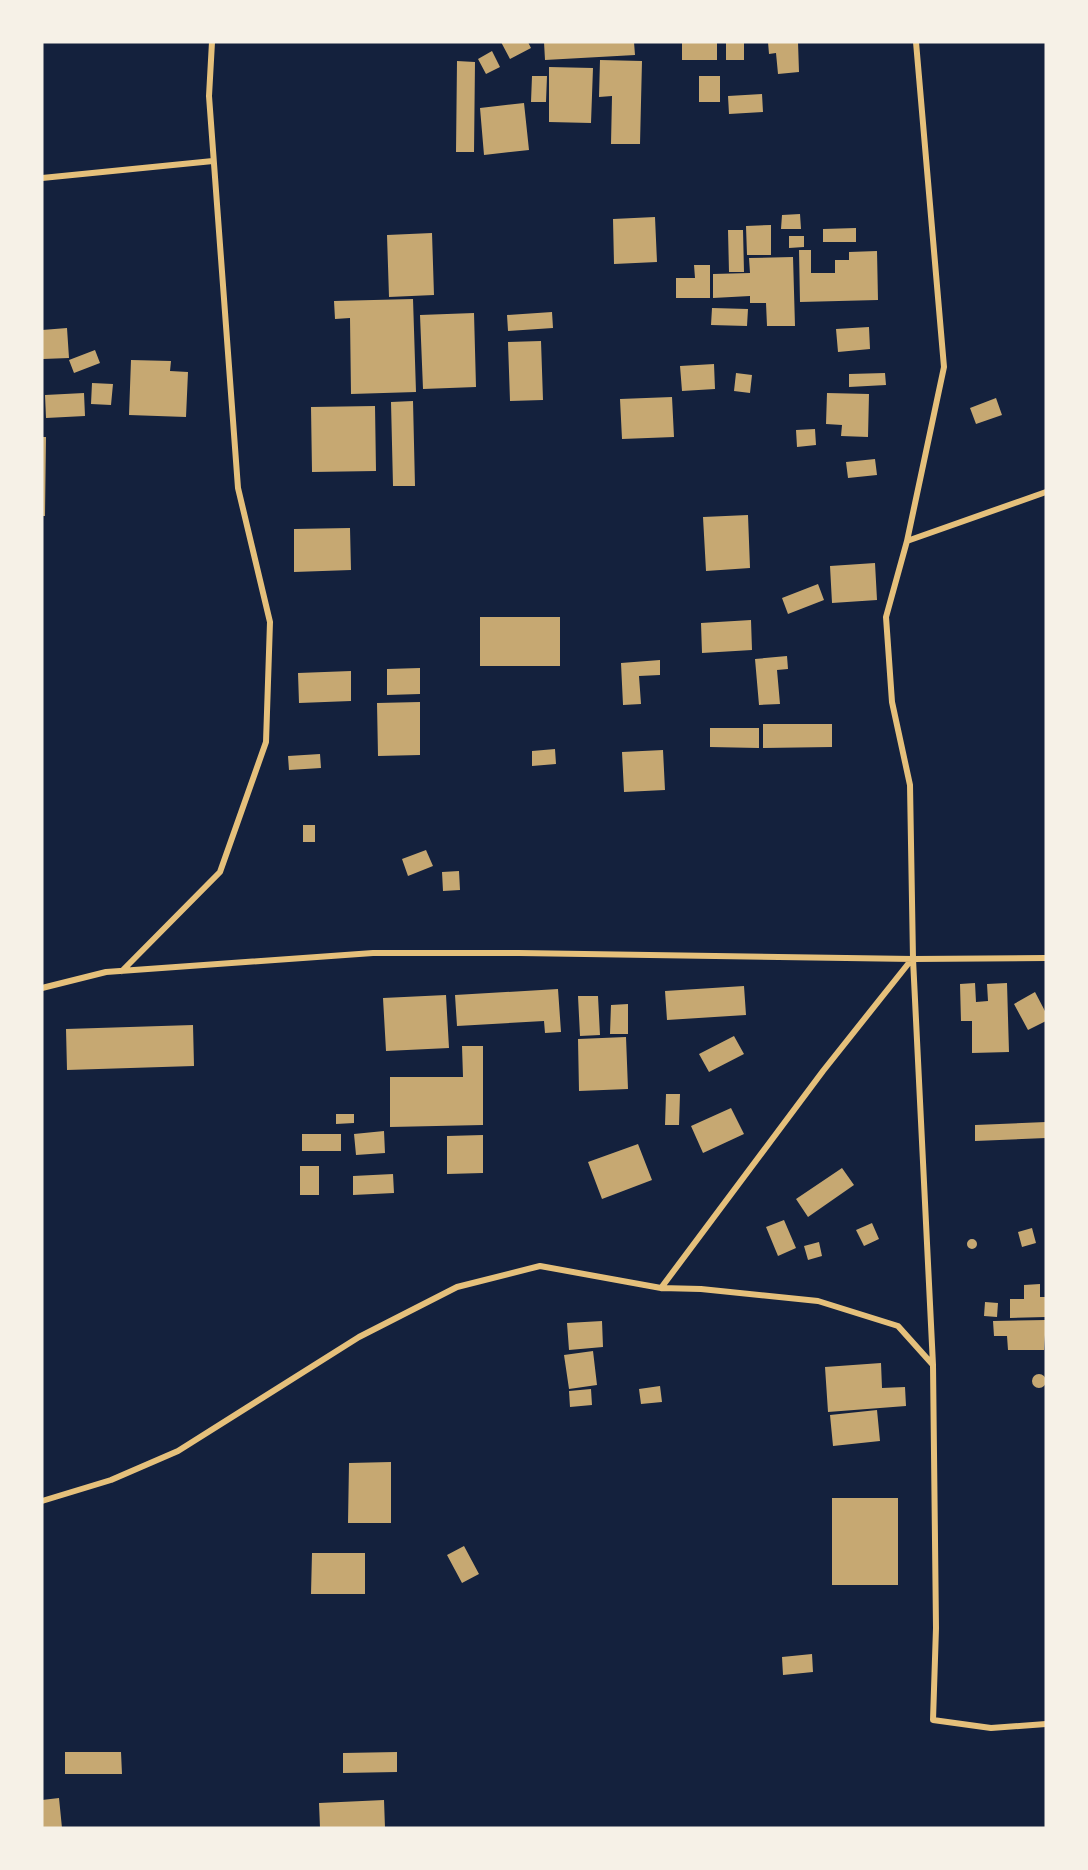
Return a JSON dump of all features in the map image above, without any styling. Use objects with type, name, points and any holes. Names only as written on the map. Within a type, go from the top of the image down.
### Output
[{"type":"street","points":[[123,971],[220,872],[266,742],[270,622],[238,488],[209,96],[212,42]]},
{"type":"street","points":[[916,42],[944,367],[907,541],[886,617],[892,702],[910,785],[913,959],[933,1365],[936,1628],[933,1720],[991,1728],[1046,1724]]},
{"type":"street","points":[[42,178],[213,161]]},
{"type":"street","points":[[907,541],[1046,492]]},
{"type":"street","points":[[42,988],[106,972],[374,953],[913,959],[1046,958]]},
{"type":"street","points":[[661,1288],[823,1071],[913,959]]},
{"type":"street","points":[[42,1501],[111,1480],[178,1451],[358,1337],[457,1287],[540,1266],[661,1288],[701,1289],[818,1301],[898,1326],[933,1365]]},
{"type":"building","points":[[501,42],[528,42],[531,48],[510,59]]},
{"type":"building","points":[[544,42],[634,42],[635,55],[545,60]]},
{"type":"building","points":[[682,42],[717,42],[717,60],[682,60]]},
{"type":"building","points":[[768,42],[798,42],[799,72],[778,74],[776,53],[769,54]]},
{"type":"building","points":[[726,43],[744,43],[744,60],[726,60]]},
{"type":"building","points":[[492,51],[500,67],[486,74],[478,59]]},
{"type":"building","points":[[600,60],[642,61],[640,144],[611,144],[612,96],[599,97]]},
{"type":"building","points":[[457,61],[475,62],[474,152],[456,152]]},
{"type":"building","points":[[549,67],[593,68],[591,123],[549,122]]},
{"type":"building","points":[[532,76],[547,76],[546,102],[531,102]]},
{"type":"building","points":[[699,76],[720,76],[720,102],[699,102]]},
{"type":"building","points":[[762,94],[763,112],[729,114],[728,96]]},
{"type":"building","points":[[524,103],[529,150],[484,155],[480,108]]},
{"type":"building","points":[[800,214],[801,229],[781,229],[782,215]]},
{"type":"building","points":[[655,217],[657,262],[614,264],[613,219]]},
{"type":"building","points":[[771,225],[771,255],[747,255],[746,226]]},
{"type":"building","points":[[856,228],[856,242],[823,242],[823,229]]},
{"type":"building","points":[[728,230],[743,230],[744,272],[729,272]]},
{"type":"building","points":[[432,233],[434,295],[389,297],[387,235]]},
{"type":"building","points":[[789,236],[804,236],[804,247],[789,248]]},
{"type":"building","points":[[799,250],[811,250],[811,273],[835,273],[835,260],[849,260],[849,252],[877,251],[878,300],[800,302]]},
{"type":"building","points":[[793,257],[795,326],[767,326],[766,303],[750,303],[750,296],[713,298],[713,274],[750,273],[749,258]]},
{"type":"building","points":[[694,265],[710,265],[710,298],[676,298],[676,278],[695,278]]},
{"type":"building","points":[[413,299],[416,392],[351,394],[350,318],[335,319],[334,301]]},
{"type":"building","points":[[712,308],[748,309],[747,326],[711,325]]},
{"type":"building","points":[[552,312],[553,328],[508,331],[507,315]]},
{"type":"building","points":[[474,313],[476,387],[423,389],[420,315]]},
{"type":"building","points":[[869,327],[870,349],[838,352],[836,329]]},
{"type":"building","points":[[67,328],[69,358],[43,359],[42,330]]},
{"type":"building","points":[[541,341],[543,400],[510,401],[508,342]]},
{"type":"building","points":[[95,350],[100,363],[74,373],[69,360]]},
{"type":"building","points":[[131,360],[171,361],[170,371],[188,372],[186,417],[129,415]]},
{"type":"building","points":[[714,364],[715,389],[682,391],[680,366]]},
{"type":"building","points":[[736,373],[752,375],[750,393],[734,391]]},
{"type":"building","points":[[885,373],[886,385],[849,387],[849,374]]},
{"type":"building","points":[[92,383],[113,384],[111,405],[91,404]]},
{"type":"building","points":[[84,393],[85,416],[46,418],[45,395]]},
{"type":"building","points":[[827,393],[869,394],[868,437],[841,436],[842,425],[826,424]]},
{"type":"building","points":[[672,397],[674,437],[622,439],[620,399]]},
{"type":"building","points":[[996,398],[1002,415],[976,424],[970,408]]},
{"type":"building","points":[[413,401],[415,486],[393,486],[391,402]]},
{"type":"building","points":[[375,406],[376,471],[312,472],[311,407]]},
{"type":"building","points":[[815,429],[816,445],[797,447],[796,430]]},
{"type":"building","points":[[42,437],[46,437],[45,516],[42,516]]},
{"type":"building","points":[[875,459],[877,475],[848,478],[846,462]]},
{"type":"building","points":[[748,515],[750,568],[706,571],[703,517]]},
{"type":"building","points":[[350,528],[351,570],[294,572],[294,529]]},
{"type":"building","points":[[875,563],[877,600],[832,603],[830,566]]},
{"type":"building","points":[[818,584],[824,600],[788,614],[782,598]]},
{"type":"building","points":[[480,617],[560,617],[560,666],[480,666]]},
{"type":"building","points":[[751,620],[752,650],[702,653],[701,623]]},
{"type":"building","points":[[787,656],[788,669],[777,670],[780,704],[759,705],[755,659]]},
{"type":"building","points":[[660,660],[660,675],[639,676],[641,704],[623,705],[621,663]]},
{"type":"building","points":[[420,668],[420,694],[387,695],[387,669]]},
{"type":"building","points":[[351,671],[351,701],[299,703],[298,673]]},
{"type":"building","points":[[420,702],[420,755],[378,756],[377,703]]},
{"type":"building","points":[[763,724],[832,724],[832,747],[763,748]]},
{"type":"building","points":[[710,728],[759,728],[759,748],[710,747]]},
{"type":"building","points":[[555,749],[556,764],[532,766],[532,751]]},
{"type":"building","points":[[663,750],[665,790],[624,792],[622,752]]},
{"type":"building","points":[[320,754],[321,768],[289,770],[288,756]]},
{"type":"building","points":[[303,825],[315,825],[315,842],[303,842]]},
{"type":"building","points":[[426,850],[433,866],[408,876],[402,859]]},
{"type":"building","points":[[459,871],[460,890],[443,891],[442,872]]},
{"type":"building","points":[[975,983],[976,1002],[988,1001],[987,984],[1007,983],[1009,1052],[972,1053],[972,1021],[961,1021],[960,984]]},
{"type":"building","points":[[744,986],[746,1015],[667,1020],[665,991]]},
{"type":"building","points":[[558,989],[561,1032],[545,1033],[544,1021],[457,1026],[455,995]]},
{"type":"building","points":[[1035,992],[1046,1013],[1046,1021],[1028,1030],[1014,1004]]},
{"type":"building","points":[[446,995],[449,1048],[386,1051],[383,998]]},
{"type":"building","points":[[578,996],[598,996],[600,1035],[580,1036]]},
{"type":"building","points":[[628,1004],[628,1034],[610,1034],[611,1005]]},
{"type":"building","points":[[193,1025],[194,1066],[67,1070],[66,1029]]},
{"type":"building","points":[[734,1036],[744,1054],[709,1072],[699,1054]]},
{"type":"building","points":[[626,1037],[628,1089],[579,1091],[578,1039]]},
{"type":"building","points":[[462,1046],[483,1046],[483,1125],[390,1127],[390,1077],[463,1077]]},
{"type":"building","points":[[666,1094],[680,1094],[679,1125],[665,1125]]},
{"type":"building","points":[[731,1108],[744,1134],[703,1153],[691,1126]]},
{"type":"building","points":[[336,1114],[354,1114],[354,1123],[336,1124]]},
{"type":"building","points":[[1046,1122],[1046,1138],[975,1141],[975,1125]]},
{"type":"building","points":[[384,1131],[385,1153],[356,1155],[354,1134]]},
{"type":"building","points":[[302,1134],[341,1134],[341,1151],[302,1151]]},
{"type":"building","points":[[483,1135],[483,1173],[447,1174],[447,1136]]},
{"type":"building","points":[[638,1144],[652,1180],[602,1199],[588,1162]]},
{"type":"building","points":[[300,1166],[319,1166],[319,1195],[300,1195]]},
{"type":"building","points":[[842,1168],[854,1185],[808,1217],[796,1199]]},
{"type":"building","points":[[393,1174],[394,1193],[353,1195],[353,1176]]},
{"type":"building","points":[[784,1220],[796,1248],[778,1256],[766,1227]]},
{"type":"building","points":[[872,1223],[879,1239],[864,1246],[856,1230]]},
{"type":"building","points":[[1032,1228],[1036,1243],[1022,1247],[1018,1232]]},
{"type":"building","points":[[972,1239],[976,1240],[976,1248],[972,1249],[968,1248],[967,1244],[968,1240]]},
{"type":"building","points":[[819,1242],[822,1256],[808,1260],[804,1246]]},
{"type":"building","points":[[1040,1284],[1040,1297],[1046,1297],[1046,1317],[1010,1318],[1010,1299],[1024,1299],[1024,1285]]},
{"type":"building","points":[[985,1302],[998,1303],[997,1317],[984,1316]]},
{"type":"building","points":[[1046,1320],[1044,1350],[1008,1350],[1007,1336],[994,1336],[993,1321]]},
{"type":"building","points":[[602,1321],[603,1347],[569,1350],[567,1323]]},
{"type":"building","points":[[593,1351],[597,1385],[569,1389],[564,1355]]},
{"type":"building","points":[[881,1363],[882,1388],[905,1387],[906,1406],[828,1412],[825,1367]]},
{"type":"building","points":[[1039,1374],[1044,1376],[1046,1381],[1044,1386],[1039,1388],[1034,1386],[1032,1381],[1034,1376]]},
{"type":"building","points":[[660,1386],[662,1402],[641,1404],[639,1389]]},
{"type":"building","points":[[591,1389],[592,1405],[570,1407],[569,1391]]},
{"type":"building","points":[[877,1410],[880,1441],[833,1446],[830,1415]]},
{"type":"building","points":[[391,1462],[391,1523],[348,1523],[349,1463]]},
{"type":"building","points":[[832,1498],[898,1498],[898,1585],[832,1585]]},
{"type":"building","points":[[464,1546],[479,1574],[462,1583],[447,1555]]},
{"type":"building","points":[[312,1553],[365,1553],[365,1594],[311,1594]]},
{"type":"building","points":[[812,1654],[813,1672],[783,1675],[782,1657]]},
{"type":"building","points":[[65,1752],[121,1752],[122,1774],[65,1774]]},
{"type":"building","points":[[397,1752],[397,1772],[343,1773],[343,1753]]},
{"type":"building","points":[[59,1798],[62,1828],[42,1828],[42,1800]]},
{"type":"building","points":[[384,1800],[385,1828],[320,1828],[319,1803]]}]
